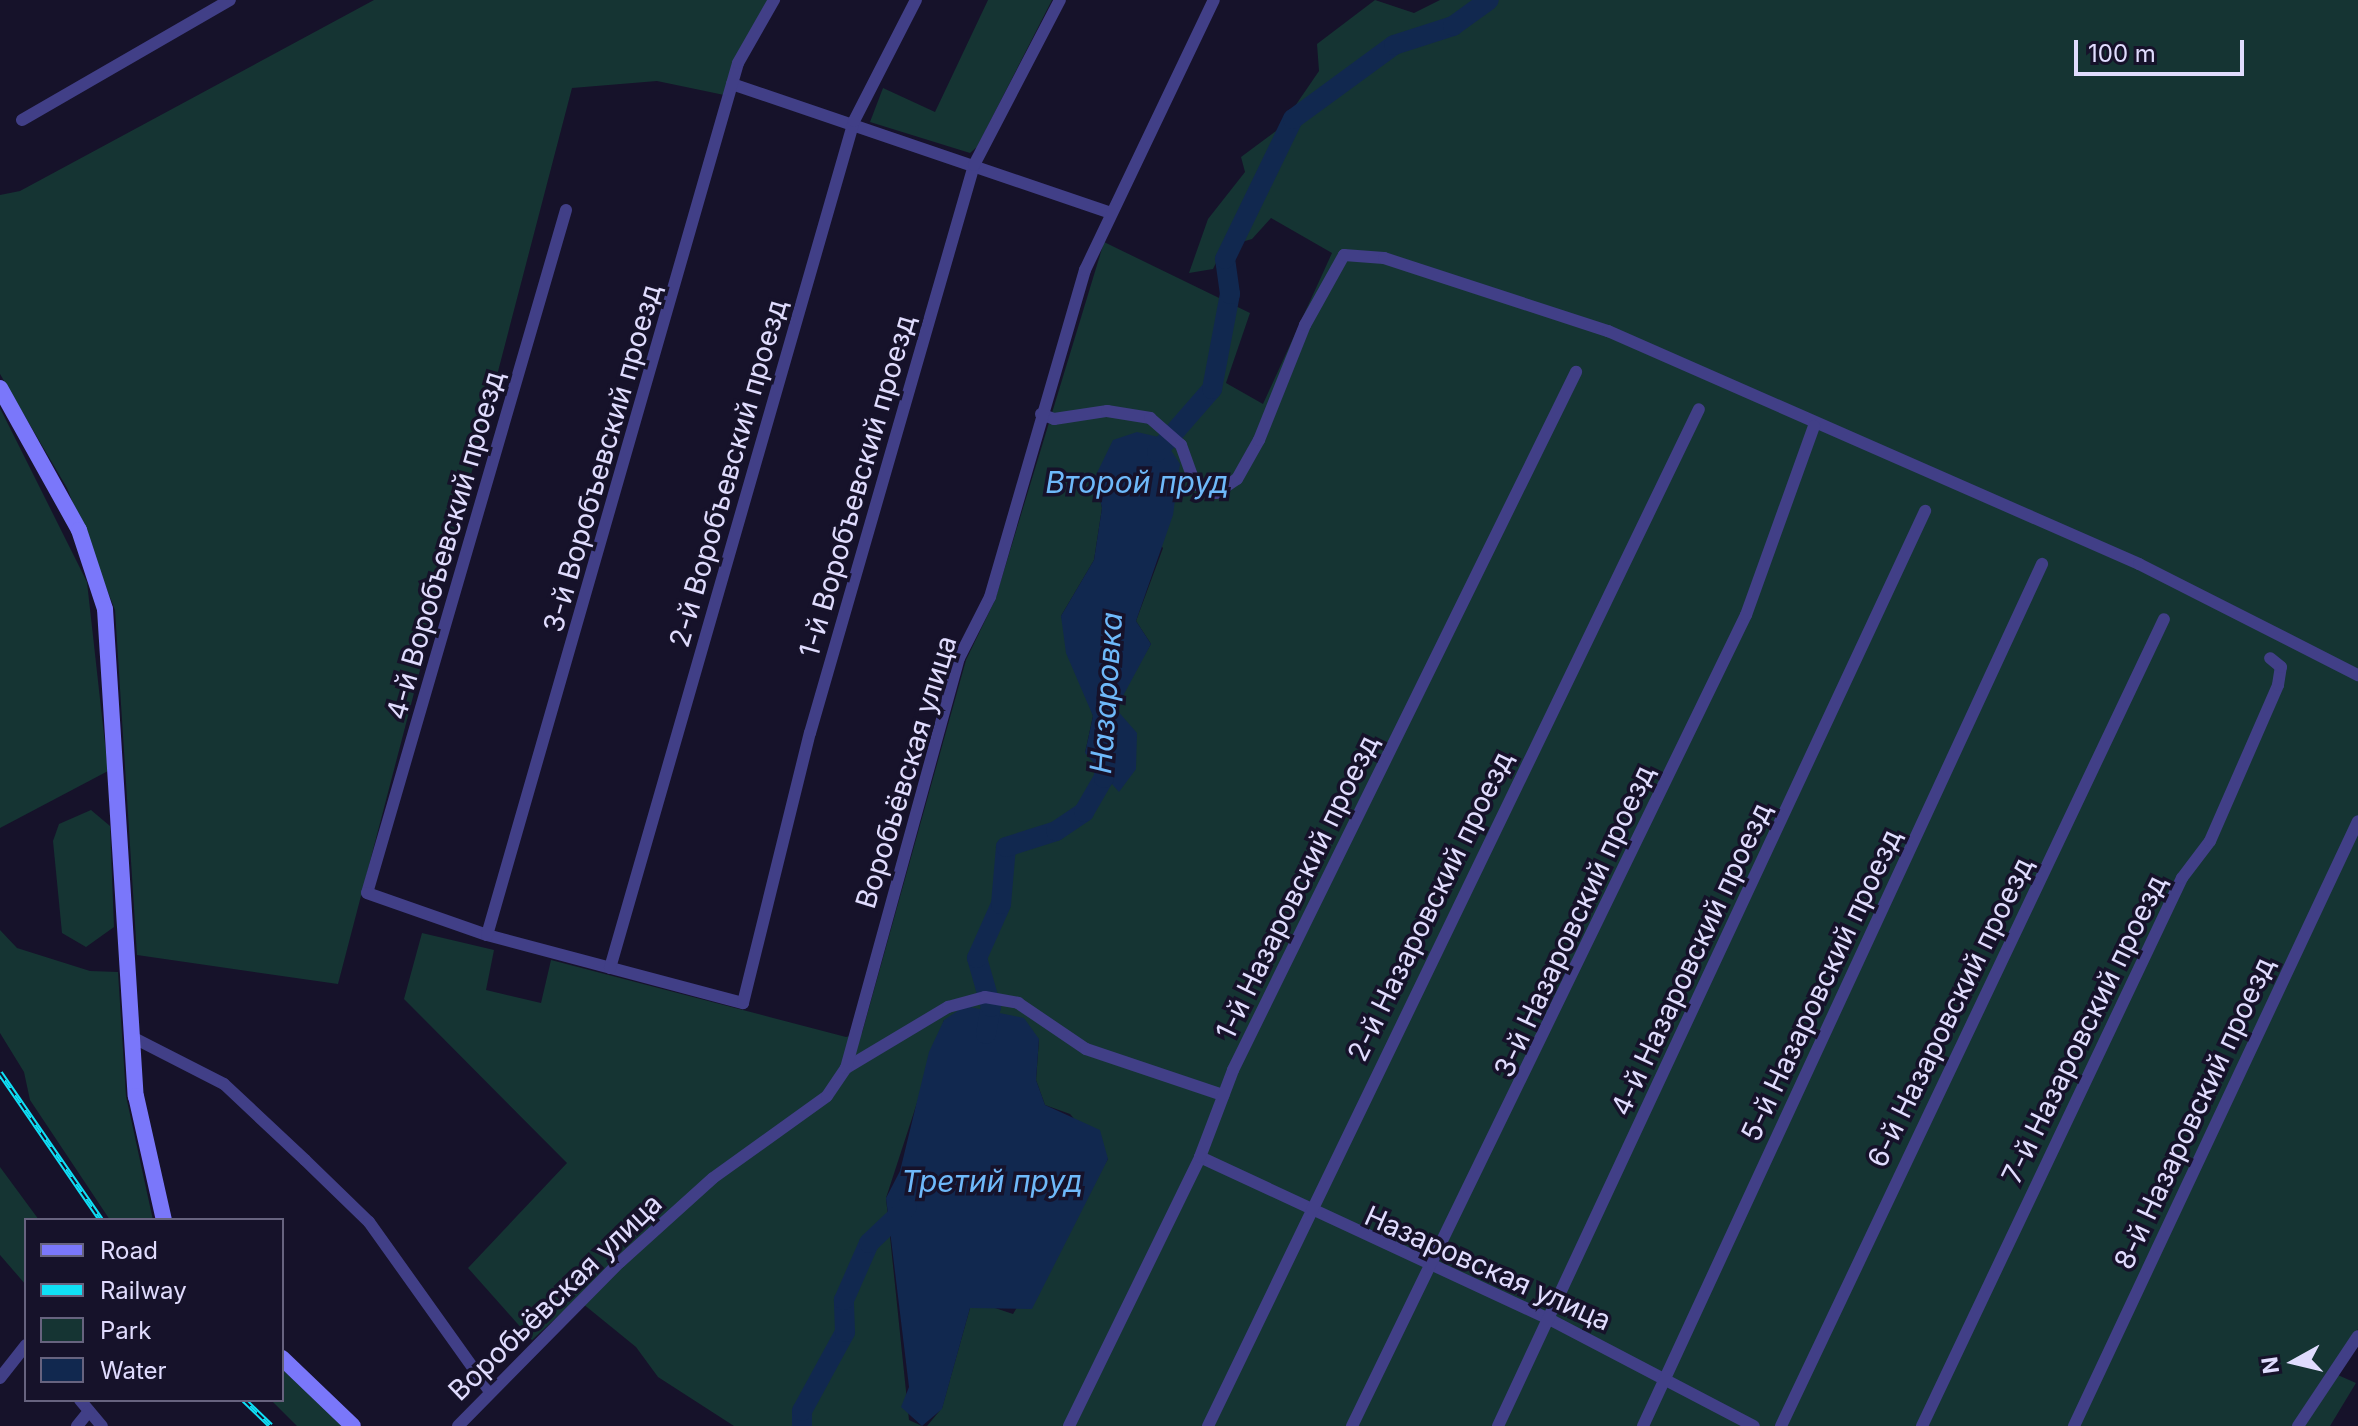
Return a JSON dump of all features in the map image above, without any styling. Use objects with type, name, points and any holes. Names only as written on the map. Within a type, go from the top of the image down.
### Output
[{"type":"street","points":[[22,120],[230,0]]},
{"type":"street","name":"3-й Воробъевский проезд","points":[[487,935],[732,84],[774,0]]},
{"type":"street","name":"2-й Воробъевский проезд","points":[[610,968],[854,121],[916,0]]},
{"type":"street","name":"1-й Воробъевский проезд","points":[[610,968],[743,1003],[810,733],[974,165],[1060,0]]},
{"type":"street","name":"Воробьёвская улица","points":[[458,1426],[489,1390],[713,1178],[827,1096],[846,1068],[959,658],[990,597],[1041,414],[1109,212],[1214,0]]},
{"type":"street","points":[[732,84],[854,121],[1109,212]]},
{"type":"street","name":"4-й Воробъевский проезд","points":[[487,935],[367,893],[566,210]]},
{"type":"street","points":[[1041,414],[1054,419],[1107,411],[1150,418],[1181,445],[1195,484],[1216,493],[1237,479],[1259,440],[1305,325],[1344,255],[1440,271],[1608,331],[1814,426],[2139,564],[2358,675]]},
{"type":"street","name":"1-й Назаровский проезд","points":[[1069,1426],[1200,1157],[1223,1095],[1576,372]]},
{"type":"street","points":[[0,388],[79,530],[105,609],[132,1037],[142,1141],[163,1218]]},
{"type":"street","name":"2-й Назаровский проезд","points":[[1208,1426],[1307,1213],[1699,409]]},
{"type":"street","name":"3-й Назаровский проезд","points":[[1352,1426],[1746,615],[1814,426]]},
{"type":"street","name":"4-й Назаровский проезд","points":[[1498,1426],[1925,511]]},
{"type":"street","name":"5-й Назаровский проезд","points":[[1643,1426],[2042,564]]},
{"type":"street","name":"6-й Назаровский проезд","points":[[1781,1426],[2164,619]]},
{"type":"street","name":"7-й Назаровский проезд","points":[[1922,1426],[2182,878],[2210,841],[2278,685],[2281,667],[2270,658]]},
{"type":"street","name":"8-й Назаровский проезд","points":[[2074,1426],[2358,821]]},
{"type":"street","points":[[487,935],[610,968]]},
{"type":"street","points":[[846,1068],[948,1007],[985,997],[1018,1003],[1086,1049],[1223,1095]]},
{"type":"street","points":[[132,1037],[224,1084],[369,1222],[489,1390]]},
{"type":"street","name":"Назаровская улица","points":[[1200,1157],[1307,1213],[1549,1319],[1754,1426]]},
{"type":"street","points":[[2298,1426],[2358,1336]]},
{"type":"street","points":[[0,1378],[24,1346]]},
{"type":"street","points":[[284,1360],[353,1426]]},
{"type":"street","points":[[82,1402],[102,1426]]},
{"type":"street","points":[[77,1426],[89,1411]]},
{"type":"green space","points":[[374,0],[774,0],[729,96],[657,81],[572,88],[338,984],[137,955],[115,610],[67,488],[0,374],[0,195],[20,191]]},
{"type":"green space","points":[[988,0],[1052,0],[977,147],[970,153],[870,122],[883,88],[935,112]]},
{"type":"green space","points":[[1375,0],[1414,13],[1440,0],[2358,0],[2358,1329],[2331,1372],[2356,1383],[2330,1426],[927,1426],[942,1408],[970,1308],[983,1304],[1013,1314],[1108,1159],[1070,1114],[1045,1105],[1036,1080],[1039,1039],[944,1020],[886,1198],[909,1420],[922,1426],[734,1426],[658,1377],[636,1347],[577,1299],[532,1340],[468,1268],[567,1163],[404,999],[422,933],[494,950],[486,990],[541,1003],[551,960],[846,1037],[862,1033],[966,660],[995,600],[1104,242],[1250,313],[1226,383],[1263,404],[1332,253],[1271,218],[1252,239],[1224,247],[1213,269],[1189,273],[1208,219],[1245,172],[1241,157],[1280,128],[1319,71],[1317,44]],"holes":[[[1095,477],[1163,548],[1136,621],[1151,644],[1085,753],[1093,716],[1061,616],[1094,560],[1102,508]]]},
{"type":"green space","points":[[0,408],[87,582],[108,771],[0,828]]},
{"type":"green space","points":[[91,810],[110,826],[114,927],[86,947],[62,933],[53,841],[59,824]]},
{"type":"green space","points":[[0,930],[17,948],[90,971],[118,972],[126,1096],[153,1218],[109,1218],[30,1100],[24,1072],[0,1033]]},
{"type":"green space","points":[[0,1167],[38,1218],[24,1218],[24,1283],[0,1255]]},
{"type":"green space","points":[[284,1371],[344,1426],[297,1426],[273,1402],[284,1402]]},
{"type":"water","name":"Второй пруд","points":[[1137,432],[1163,438],[1180,464],[1173,515],[1136,621],[1151,644],[1116,709],[1137,733],[1136,769],[1119,792],[1085,753],[1093,716],[1066,653],[1061,616],[1094,560],[1102,508],[1095,477],[1113,440]]},
{"type":"water","name":"Третий пруд","points":[[965,1006],[1024,1018],[1039,1039],[1036,1080],[1045,1105],[1100,1130],[1108,1159],[1032,1309],[970,1308],[942,1409],[922,1426],[901,1407],[909,1387],[886,1198],[900,1171],[929,1052],[944,1020]]},
{"type":"waterway","points":[[1157,452],[1212,389],[1230,294],[1225,259],[1293,119],[1394,45],[1453,26],[1489,0]]},
{"type":"waterway","name":"Назаровка","points":[[986,1034],[991,1007],[977,958],[1001,904],[1006,847],[1056,831],[1084,812],[1104,778],[1104,752]]},
{"type":"waterway","name":"Назаровка","points":[[802,1426],[802,1411],[845,1332],[844,1300],[869,1243],[907,1207]]},
{"type":"railway","points":[[0,1073],[100,1218]]},
{"type":"railway","points":[[246,1402],[271,1426]]}]
